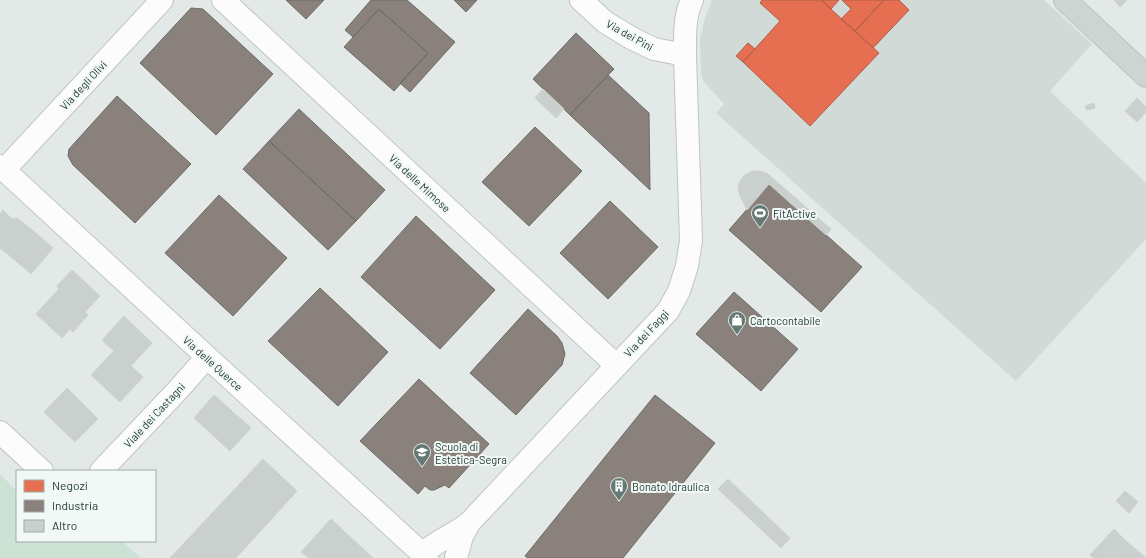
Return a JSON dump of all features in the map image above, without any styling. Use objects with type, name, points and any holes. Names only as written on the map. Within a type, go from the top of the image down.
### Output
[{"type":"main road","points":[[1065,0],[1146,76]]},
{"type":"street","name":"Via degli Olivi","points":[[2,168],[162,0]]},
{"type":"street","name":"Via delle Mimose","points":[[223,0],[616,365]]},
{"type":"street","name":"Via dei Pini","points":[[582,0],[605,22],[633,39],[654,49],[685,55]]},
{"type":"street","name":"Via dei Faggi","points":[[425,556],[431,547],[457,532],[475,516],[668,311],[680,291],[687,266],[691,241],[685,55],[686,27],[692,0]]},
{"type":"street","name":"Via delle Querce","points":[[2,168],[425,556]]},
{"type":"street","name":"Viale dei Castagni","points":[[102,470],[207,357]]},
{"type":"street","points":[[0,432],[41,470]]},
{"type":"street","name":"Via dei Faggi","points":[[456,558],[465,531],[475,516]]},
{"type":"shaded area","points":[[712,0],[1044,0],[1092,44],[1050,91],[1146,183],[1146,239],[1016,381],[716,113],[724,104],[704,82],[701,74],[700,40],[705,18]]},
{"type":"green space","points":[[0,474],[16,490],[16,542],[123,542],[141,558],[0,558]]},
{"type":"building: Negozi","points":[[762,0],[821,0],[879,53],[810,126],[743,62],[780,21],[760,3]]},
{"type":"building: Negozi","points":[[821,0],[839,0],[831,9]]},
{"type":"building: Negozi","points":[[842,0],[884,0],[855,31],[841,19],[851,9]]},
{"type":"building: Negozi","points":[[884,0],[899,0],[909,10],[873,48],[855,31]]},
{"type":"building: Negozi","points":[[748,43],[755,49],[743,62],[736,56]]},
{"type":"building: Industria","points":[[286,0],[324,0],[306,19]]},
{"type":"building: Industria","points":[[371,0],[407,0],[455,42],[410,92],[400,83],[428,53],[379,9],[353,37],[345,30]]},
{"type":"building: Industria","points":[[454,0],[477,0],[466,12]]},
{"type":"building: Industria","points":[[191,8],[203,9],[273,74],[216,135],[140,63]]},
{"type":"building: Industria","points":[[379,9],[428,53],[394,91],[344,47]]},
{"type":"building: Industria","points":[[576,33],[614,69],[570,115],[533,79]]},
{"type":"building: Industria","points":[[608,75],[649,113],[650,190],[570,115]]},
{"type":"building: Industria","points":[[117,96],[191,164],[135,223],[73,165],[68,156],[69,149]]},
{"type":"building: Industria","points":[[299,109],[385,190],[356,221],[269,141]]},
{"type":"building: Industria","points":[[535,127],[582,171],[529,226],[482,182]]},
{"type":"building: Industria","points":[[269,141],[356,221],[328,250],[243,169]]},
{"type":"building: Industria","points":[[769,184],[862,267],[821,312],[729,230]]},
{"type":"building: Industria","points":[[219,195],[287,258],[233,316],[165,253]]},
{"type":"building: Industria","points":[[610,201],[658,247],[608,299],[560,253]]},
{"type":"building: Industria","points":[[416,216],[495,290],[440,349],[361,277]]},
{"type":"building: Industria","points":[[320,288],[388,352],[338,406],[268,341]]},
{"type":"building: Industria","points":[[734,292],[798,349],[761,391],[696,334]]},
{"type":"building: Industria","points":[[528,309],[557,336],[562,343],[565,354],[562,365],[516,415],[470,373]]},
{"type":"building: Industria","points":[[419,379],[489,444],[449,488],[445,485],[434,490],[430,490],[425,486],[418,494],[360,441]]},
{"type":"building: Industria","name":"Bonato Idraulica","points":[[655,395],[715,443],[623,558],[528,558],[525,556]]},
{"type":"building: Altro","points":[[1114,0],[1127,0],[1120,7]]},
{"type":"building: Altro","points":[[543,89],[564,109],[556,118],[535,98]]},
{"type":"building: Altro","points":[[1137,98],[1146,107],[1146,112],[1137,122],[1125,111]]},
{"type":"building: Altro","points":[[1094,103],[1095,108],[1087,110],[1085,106]]},
{"type":"building: Altro","points":[[752,171],[760,171],[768,174],[831,229],[826,235],[769,184],[747,210],[740,196],[738,187],[740,181],[745,175]]},
{"type":"building: Altro","points":[[3,210],[12,219],[17,218],[31,229],[9,255],[5,252],[2,238],[0,236],[0,214]]},
{"type":"building: Altro","points":[[31,229],[53,248],[31,274],[9,255]]},
{"type":"building: Altro","points":[[0,236],[2,238],[5,252],[0,248]]},
{"type":"building: Altro","points":[[72,270],[100,296],[85,312],[88,315],[73,332],[44,305],[59,289],[57,286]]},
{"type":"building: Altro","points":[[44,305],[70,329],[62,338],[36,314]]},
{"type":"building: Altro","points":[[124,316],[152,343],[131,366],[143,377],[120,402],[91,375],[114,351],[102,340]]},
{"type":"building: Altro","points":[[67,388],[98,419],[75,442],[44,412]]},
{"type":"building: Altro","points":[[214,395],[251,428],[230,451],[194,418]]},
{"type":"building: Altro","points":[[263,459],[297,491],[236,558],[170,558]]},
{"type":"building: Altro","points":[[728,479],[790,538],[781,548],[718,489]]},
{"type":"building: Altro","points":[[1125,491],[1138,502],[1129,513],[1116,501]]},
{"type":"building: Altro","points":[[331,519],[373,558],[309,558],[301,552]]},
{"type":"building: Altro","points":[[1114,529],[1126,541],[1109,558],[1094,558],[1090,555]]},
{"type":"building: Altro","points":[[1126,541],[1146,558],[1109,558]]},
{"type":"place","name":"FitActive","points":[[760,228]]},
{"type":"place","name":"Cartocontabile","points":[[737,335]]},
{"type":"place","name":"Scuola di Estetica-Segra","points":[[422,467]]},
{"type":"place","name":"Bonato Idraulica","points":[[619,501]]}]
